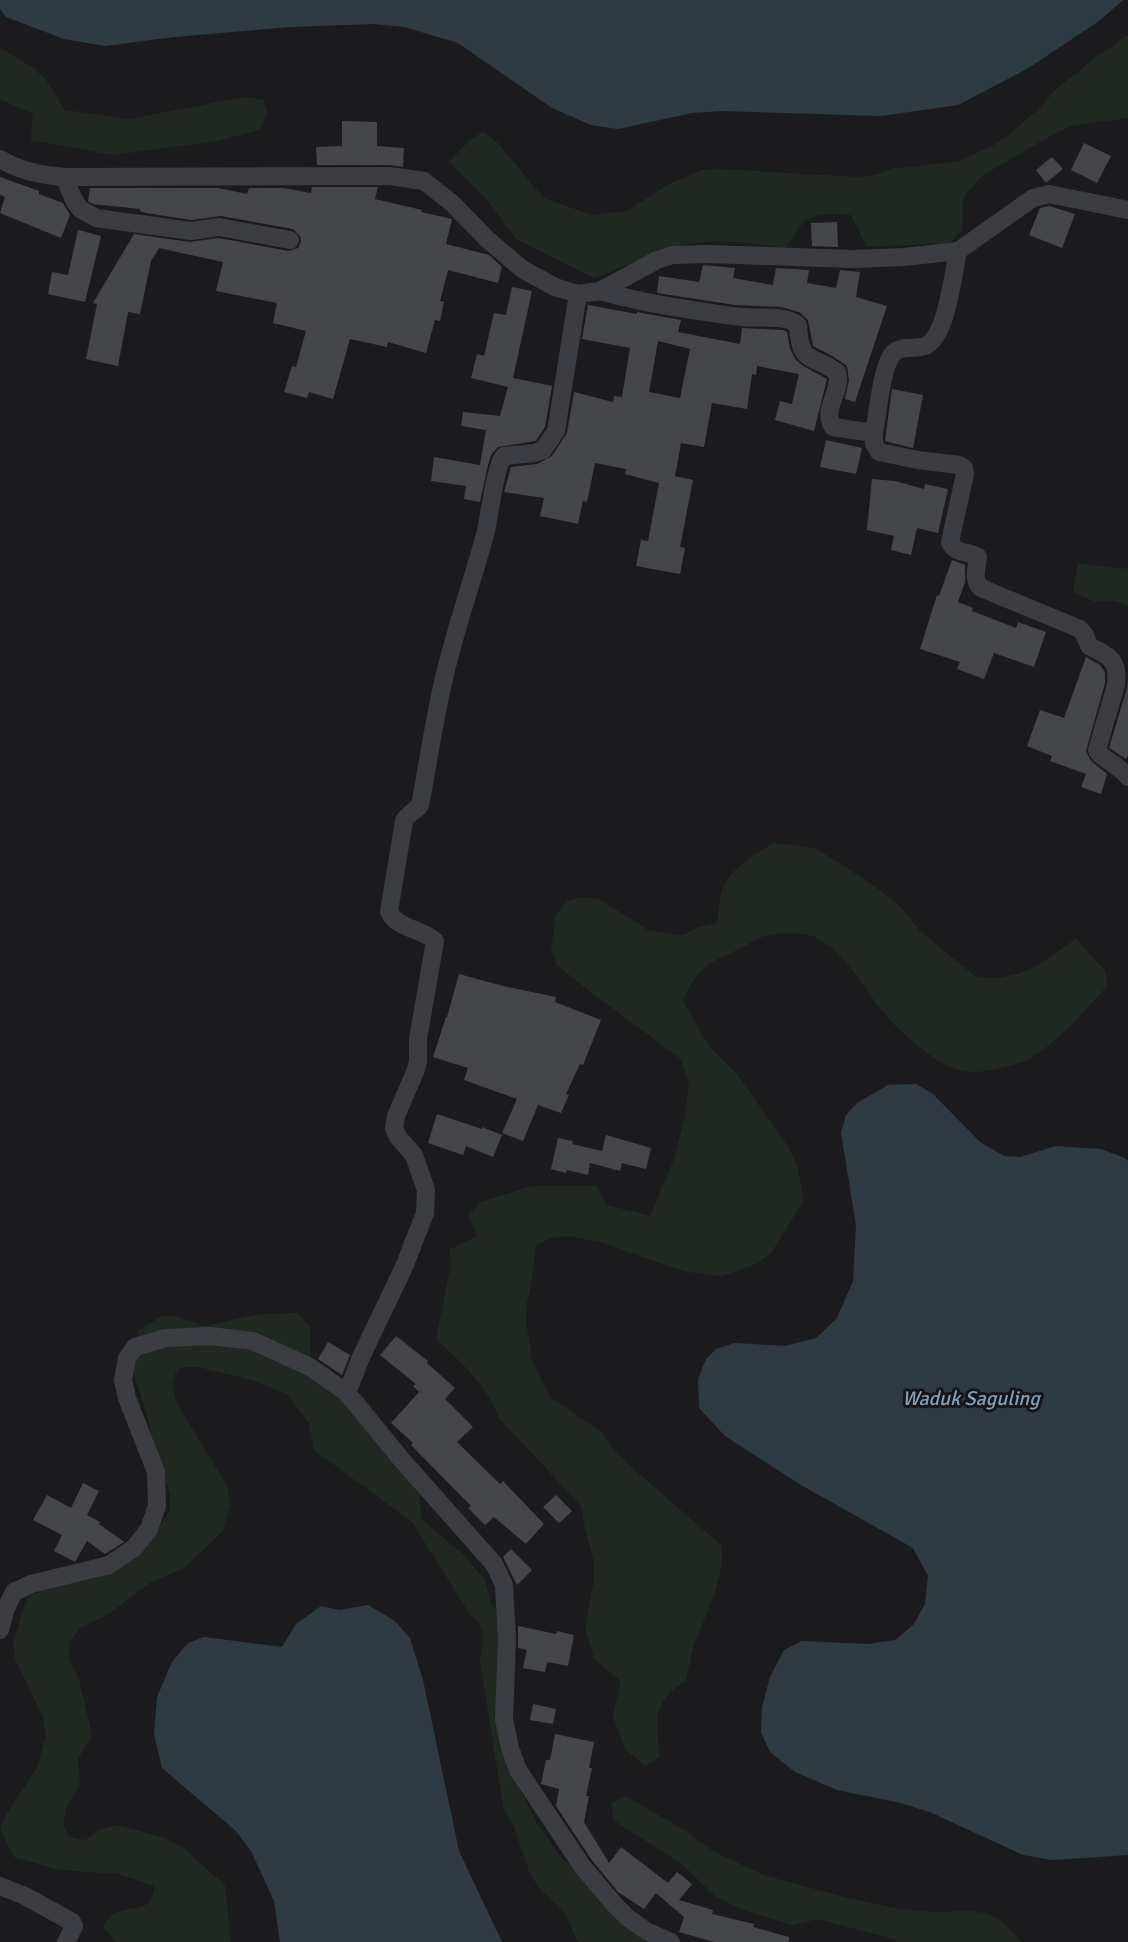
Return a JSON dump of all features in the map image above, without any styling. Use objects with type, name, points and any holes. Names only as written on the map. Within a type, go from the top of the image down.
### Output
[{"type":"street","points":[[0,159],[13,167],[29,172],[64,177],[389,176],[424,181],[453,204],[486,239],[522,268],[555,287],[578,294],[600,291],[657,260],[673,255],[709,254],[851,259],[904,257],[958,251],[1041,195],[1057,194],[1128,210]]},
{"type":"street","points":[[64,177],[80,209],[96,218],[191,231],[219,227],[290,240]]},
{"type":"street","points":[[958,251],[948,302],[936,336],[928,345],[900,349],[890,357],[884,376],[874,444],[879,452],[959,465],[964,468],[965,474],[950,542],[956,550],[978,557],[976,584],[1080,629],[1089,646],[1111,657],[1117,675],[1116,685],[1096,750],[1097,753],[1119,766],[1128,777]]},
{"type":"street","points":[[600,291],[661,306],[796,322],[800,347],[806,356],[837,372],[839,379],[829,410],[829,420],[833,427],[874,433]]},
{"type":"street","points":[[346,1393],[404,1267],[425,1213],[426,1190],[414,1155],[398,1137],[394,1128],[396,1116],[418,1062],[418,1039],[435,941],[430,936],[393,919],[390,915],[389,907],[404,821],[420,805],[446,669],[460,616],[480,556],[499,464],[504,456],[543,450],[556,431],[578,294]]},
{"type":"street","points":[[0,1630],[6,1608],[15,1592],[31,1584],[109,1565],[134,1548],[149,1529],[158,1506],[156,1472],[127,1398],[123,1380],[127,1358],[135,1347],[166,1338],[210,1336],[253,1341],[310,1367],[346,1393],[494,1564],[504,1585],[507,1640],[504,1719],[510,1748],[518,1770],[582,1866],[615,1905],[628,1918],[648,1932],[671,1942]]},
{"type":"street","points":[[0,1886],[25,1896],[72,1922],[74,1926],[66,1942]]},
{"type":"shaded area","points":[[1128,36],[1128,118],[1071,126],[983,175],[965,195],[962,203],[962,230],[950,243],[867,247],[851,215],[818,215],[805,221],[786,248],[729,242],[681,245],[594,278],[516,239],[489,202],[449,162],[469,141],[483,132],[498,143],[546,199],[592,215],[627,211],[669,184],[702,170],[720,169],[856,177],[876,175],[893,168],[959,161],[1008,136],[1042,106],[1054,91]]},
{"type":"shaded area","points":[[0,48],[32,67],[46,80],[65,110],[128,119],[246,97],[264,100],[267,112],[261,129],[218,141],[113,155],[31,140],[33,114],[0,99]]},
{"type":"shaded area","points":[[1078,563],[1123,569],[1128,567],[1128,606],[1114,601],[1096,602],[1073,592]]},
{"type":"shaded area","points":[[774,843],[815,848],[867,881],[897,903],[921,932],[976,977],[998,978],[1034,968],[1076,939],[1105,971],[1107,986],[1062,1034],[1031,1058],[985,1071],[958,1070],[942,1063],[904,1034],[885,1014],[854,972],[826,944],[810,935],[796,933],[759,938],[707,966],[694,979],[683,1001],[708,1045],[736,1073],[789,1148],[797,1165],[804,1200],[771,1253],[756,1264],[722,1276],[688,1272],[604,1243],[569,1236],[552,1238],[536,1245],[526,1323],[532,1360],[550,1397],[601,1432],[612,1448],[639,1474],[722,1546],[718,1582],[694,1644],[686,1680],[667,1697],[658,1713],[657,1732],[660,1757],[645,1766],[625,1749],[613,1716],[621,1681],[595,1660],[585,1630],[594,1580],[594,1562],[582,1507],[499,1418],[481,1385],[436,1339],[451,1264],[449,1250],[477,1236],[468,1215],[481,1202],[532,1186],[596,1186],[607,1205],[650,1216],[674,1159],[685,1116],[689,1083],[681,1059],[557,965],[551,949],[556,915],[566,901],[582,897],[599,899],[648,930],[683,935],[699,927],[717,923],[720,898],[726,882],[744,862]]},
{"type":"shaded area","points":[[297,1313],[310,1327],[311,1377],[332,1394],[361,1394],[418,1466],[421,1519],[465,1556],[485,1580],[492,1607],[497,1610],[508,1765],[536,1822],[560,1856],[645,1938],[645,1942],[578,1942],[565,1913],[540,1889],[530,1874],[513,1824],[504,1810],[480,1662],[483,1637],[479,1621],[471,1616],[412,1522],[314,1450],[309,1423],[287,1394],[252,1380],[198,1367],[182,1367],[175,1374],[172,1382],[176,1402],[226,1484],[230,1503],[223,1531],[184,1568],[150,1583],[107,1615],[80,1628],[70,1642],[68,1660],[78,1676],[92,1735],[78,1759],[80,1785],[66,1807],[63,1826],[71,1836],[85,1840],[101,1829],[118,1825],[168,1839],[183,1848],[225,1885],[231,1942],[115,1942],[103,1927],[108,1919],[121,1911],[147,1904],[151,1900],[155,1886],[118,1874],[60,1870],[14,1857],[0,1829],[6,1815],[37,1768],[46,1735],[43,1717],[15,1659],[13,1642],[28,1596],[73,1579],[124,1566],[147,1544],[170,1511],[170,1493],[157,1457],[133,1371],[138,1331],[162,1316],[171,1315],[205,1326],[261,1314]]},
{"type":"shaded area","points":[[625,1796],[686,1831],[713,1851],[763,1875],[848,1898],[900,1909],[934,1912],[971,1911],[989,1914],[1004,1924],[1022,1942],[897,1942],[894,1939],[817,1919],[793,1925],[746,1911],[716,1897],[682,1864],[613,1820],[612,1803]]},
{"type":"water","points":[[0,0],[1123,0],[1099,21],[1027,69],[958,105],[881,116],[723,111],[692,113],[618,129],[591,125],[552,108],[458,43],[404,27],[373,24],[291,27],[174,37],[105,46],[64,39],[6,17],[0,9]]},
{"type":"water","name":"Waduk Saguling","points":[[916,1084],[933,1094],[980,1142],[1004,1156],[1020,1157],[1056,1146],[1101,1149],[1128,1161],[1128,1855],[1052,1860],[1023,1855],[932,1813],[901,1803],[837,1790],[795,1772],[770,1752],[761,1732],[762,1707],[770,1677],[784,1650],[802,1641],[868,1644],[895,1640],[914,1624],[925,1604],[928,1576],[913,1548],[801,1485],[725,1436],[699,1408],[698,1379],[706,1359],[716,1349],[735,1343],[785,1346],[816,1338],[837,1318],[853,1281],[856,1225],[841,1133],[846,1115],[857,1103],[888,1085]]},
{"type":"water","points":[[368,1605],[395,1621],[410,1638],[423,1680],[459,1851],[502,1942],[280,1942],[274,1901],[251,1851],[236,1831],[162,1768],[154,1734],[157,1697],[172,1662],[188,1643],[204,1637],[282,1647],[296,1624],[321,1606],[339,1610]]},
{"type":"building","points":[[342,121],[377,122],[377,146],[404,148],[403,167],[317,165],[316,147],[342,146]]},
{"type":"building","points":[[1084,143],[1111,156],[1097,183],[1071,170]]},
{"type":"building","points":[[1052,157],[1063,169],[1046,183],[1036,170]]},
{"type":"building","points":[[0,177],[39,191],[39,194],[63,203],[70,215],[61,238],[0,213],[5,197],[0,195]]},
{"type":"building","points":[[312,187],[378,187],[375,199],[452,219],[446,244],[489,255],[502,267],[498,283],[448,270],[440,301],[444,302],[440,321],[435,320],[426,353],[388,342],[387,347],[350,339],[333,399],[309,392],[307,398],[284,392],[292,366],[296,367],[306,331],[273,323],[277,303],[216,291],[223,262],[159,248],[151,261],[140,314],[128,312],[118,366],[86,359],[97,304],[93,303],[134,234],[190,242],[219,238],[289,251],[298,248],[301,241],[300,236],[293,229],[221,216],[191,220],[146,213],[140,209],[93,204],[88,201],[90,188],[218,188],[247,194],[249,188],[283,188],[311,193]]},
{"type":"building","points":[[1049,206],[1075,214],[1062,248],[1029,235],[1040,208]]},
{"type":"building","points":[[837,222],[838,247],[812,246],[811,223]]},
{"type":"building","points":[[78,230],[101,236],[85,302],[48,294],[52,272],[68,275]]},
{"type":"building","points":[[703,265],[735,268],[733,278],[773,285],[776,268],[809,270],[807,283],[836,288],[840,270],[860,272],[856,297],[887,306],[855,402],[845,399],[849,380],[847,366],[813,346],[808,320],[799,312],[781,307],[735,305],[657,293],[659,276],[699,282]]},
{"type":"building","points":[[512,287],[532,291],[513,378],[552,386],[545,427],[536,441],[498,447],[491,455],[480,502],[464,499],[466,486],[431,481],[434,457],[480,465],[486,430],[461,426],[463,412],[500,416],[508,387],[471,378],[477,354],[484,356],[494,313],[506,315]]},
{"type":"building","points":[[588,305],[681,320],[678,332],[740,344],[742,328],[783,330],[787,332],[790,349],[796,360],[827,379],[814,431],[775,420],[780,401],[792,404],[799,374],[757,366],[756,375],[752,374],[747,409],[712,403],[704,447],[681,443],[675,476],[693,480],[680,547],[685,548],[680,574],[636,566],[641,540],[648,541],[659,483],[625,474],[626,469],[595,463],[587,502],[583,501],[578,524],[540,516],[544,498],[504,492],[511,467],[537,464],[552,456],[567,433],[574,392],[613,402],[614,396],[622,397],[630,348],[582,339]],"holes":[[[658,341],[690,349],[680,398],[649,392]]]},
{"type":"building","points":[[892,389],[923,395],[913,448],[885,441]]},
{"type":"building","points":[[826,440],[862,448],[856,474],[820,467]]},
{"type":"building","points":[[872,479],[895,481],[924,489],[925,484],[948,489],[938,533],[917,528],[911,555],[891,550],[894,536],[867,530]]},
{"type":"building","points":[[952,560],[965,565],[965,582],[958,602],[973,608],[972,611],[1016,628],[1018,622],[1046,632],[1034,667],[994,653],[984,679],[957,669],[960,662],[920,649],[937,595],[939,596]]},
{"type":"building","points":[[1086,657],[1100,665],[1105,672],[1105,683],[1086,751],[1091,761],[1107,774],[1101,794],[1081,787],[1086,774],[1050,761],[1052,756],[1027,746],[1040,710],[1064,718]]},
{"type":"building","points":[[1128,678],[1128,755],[1126,759],[1109,748]]},
{"type":"building","points":[[459,974],[556,997],[555,1002],[601,1020],[583,1065],[580,1064],[566,1094],[569,1095],[561,1113],[538,1105],[523,1141],[502,1133],[517,1099],[464,1080],[468,1068],[433,1057]]},
{"type":"building","points":[[437,1114],[502,1135],[493,1157],[466,1146],[463,1155],[428,1143]]},
{"type":"building","points":[[606,1135],[651,1148],[646,1169],[622,1163],[620,1171],[590,1163],[588,1175],[551,1169],[558,1138],[602,1151]]},
{"type":"building","points":[[396,1336],[428,1361],[427,1363],[455,1388],[445,1399],[473,1427],[457,1442],[500,1484],[503,1481],[544,1524],[526,1544],[494,1517],[485,1525],[468,1508],[471,1506],[411,1445],[413,1443],[391,1423],[419,1392],[413,1386],[416,1384],[380,1355]]},
{"type":"building","points":[[328,1342],[350,1355],[342,1375],[318,1359]]},
{"type":"building","points":[[83,1483],[99,1491],[87,1515],[100,1522],[99,1524],[124,1542],[105,1554],[87,1541],[75,1562],[54,1551],[62,1535],[33,1520],[47,1495],[71,1508]]},
{"type":"building","points":[[556,1495],[572,1511],[559,1523],[543,1507]]},
{"type":"building","points":[[511,1549],[532,1570],[517,1585],[503,1557]]},
{"type":"building","points":[[518,1626],[556,1634],[557,1631],[574,1635],[568,1666],[547,1662],[545,1672],[523,1668],[527,1650],[518,1648]]},
{"type":"building","points":[[533,1704],[556,1709],[553,1724],[530,1720]]},
{"type":"building","points":[[555,1734],[594,1742],[584,1822],[609,1863],[621,1847],[668,1883],[677,1872],[692,1884],[679,1900],[713,1910],[712,1914],[754,1924],[753,1927],[789,1937],[789,1942],[714,1942],[679,1932],[684,1917],[656,1893],[644,1909],[618,1892],[591,1859],[556,1806],[559,1789],[541,1784],[546,1760],[550,1760]]}]
